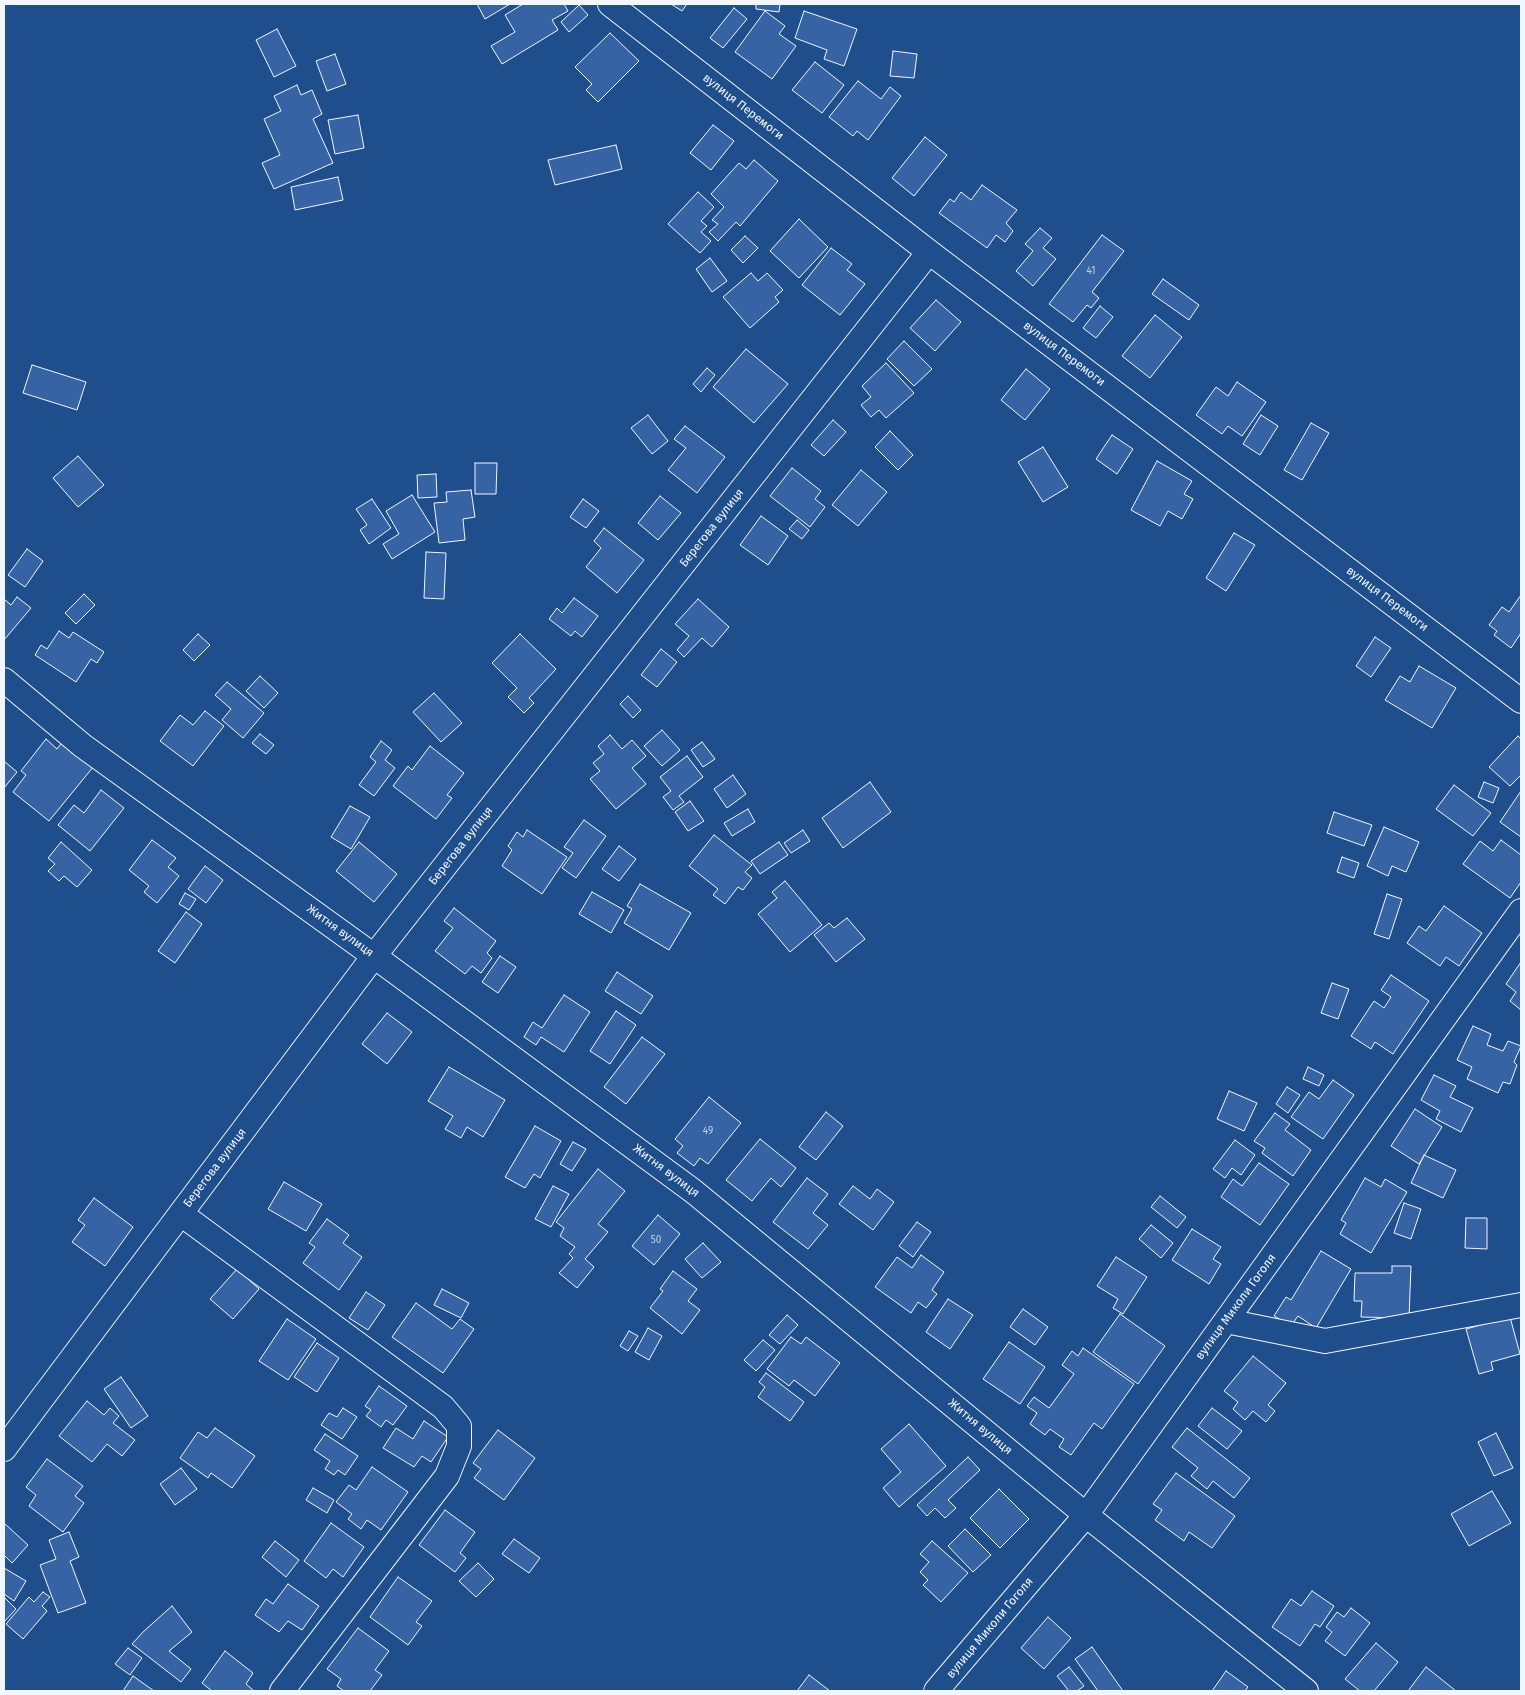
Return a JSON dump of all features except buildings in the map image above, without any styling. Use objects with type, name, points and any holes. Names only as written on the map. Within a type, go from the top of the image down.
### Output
[{"type":"street","name":"вулиця Перемоги","points":[[610,4],[929,252],[1521,701]]},
{"type":"street","name":"Берегова вулиця","points":[[4,1449],[374,956],[929,252]]},
{"type":"street","name":"Житня вулиця","points":[[4,680],[84,746],[374,956],[693,1191],[1086,1515],[1306,1691]]},
{"type":"street","name":"вулиця Миколи Гоголя","points":[[936,1691],[1086,1515],[1521,911]]},
{"type":"street","points":[[181,1214],[443,1407],[459,1426],[460,1446],[447,1476],[282,1691]]},
{"type":"street","points":[[1226,1321],[1325,1341],[1521,1305]]}]
